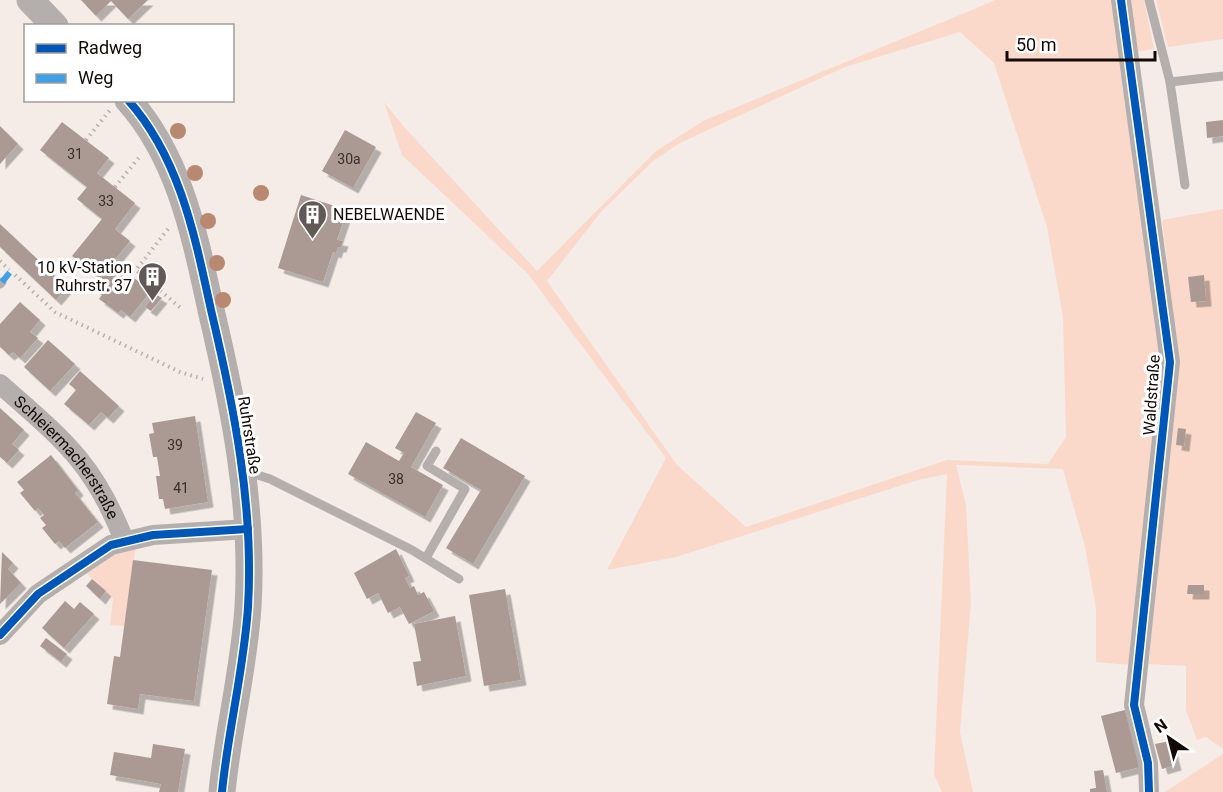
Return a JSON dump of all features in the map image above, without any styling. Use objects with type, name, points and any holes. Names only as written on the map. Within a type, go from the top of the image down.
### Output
[{"type":"street","points":[[30,0],[53,24]]},
{"type":"street","name":"Waldstraße","points":[[1121,0],[1170,362],[1134,705],[1148,763],[1149,792]]},
{"type":"street","name":"Ruhrstraße","points":[[120,104],[155,138],[168,160],[186,208],[227,378],[243,470],[248,529],[248,608],[222,792]]},
{"type":"street","name":"Schleiermacherstraße","points":[[0,384],[63,438],[85,464],[112,511],[124,540]]},
{"type":"street","name":"Schleiermacherstraße","points":[[0,635],[38,594],[66,577],[101,550],[124,540],[153,535],[248,529]]},
{"type":"lane","points":[[1149,0],[1170,82],[1185,185]]},
{"type":"lane","points":[[1170,82],[1223,76]]},
{"type":"lane","points":[[426,558],[465,489],[427,466],[436,452]]},
{"type":"lane","points":[[243,470],[270,479],[426,558],[459,579]]},
{"type":"path","points":[[86,140],[120,104]]},
{"type":"path","points":[[115,187],[155,138]]},
{"type":"path","points":[[183,310],[136,270],[186,208]]},
{"type":"path","points":[[0,261],[55,312],[180,372],[209,381],[227,378]]},
{"type":"shaded area","points":[[996,0],[1116,0],[1161,354],[1130,665],[1096,662],[1096,609],[1085,547],[1063,469],[956,465],[966,505],[971,603],[960,732],[973,792],[942,792],[934,774],[947,474],[918,480],[676,557],[607,570],[666,458],[528,274],[402,155],[384,102],[405,128],[537,271],[656,151],[705,120]],"holes":[[[960,32],[994,63],[1047,227],[1063,317],[1066,437],[1048,464],[947,460],[746,527],[677,465],[547,281],[601,212],[653,161],[680,143],[845,67]]]},
{"type":"shaded area","points":[[1126,0],[1144,0],[1154,49],[1135,52]]},
{"type":"shaded area","points":[[1156,0],[1223,0],[1223,39],[1168,47]]},
{"type":"shaded area","points":[[1223,209],[1223,749],[1206,737],[1197,740],[1186,710],[1186,666],[1149,664],[1175,332],[1162,220]]},
{"type":"shaded area","points":[[136,545],[124,626],[110,625],[113,598],[85,572],[101,560]]},
{"type":"shaded area","points":[[1223,754],[1223,792],[1165,792]]},
{"type":"building","points":[[81,0],[148,0],[128,19],[111,1],[96,16]]},
{"type":"building","points":[[1223,120],[1223,136],[1207,138],[1206,122]]},
{"type":"building","points":[[62,122],[109,158],[97,173],[135,203],[115,229],[130,241],[113,262],[151,291],[130,317],[121,310],[118,313],[99,299],[102,295],[93,287],[100,278],[72,256],[102,219],[77,199],[87,187],[40,150]]},
{"type":"building","points":[[0,126],[18,144],[0,164]]},
{"type":"building","points":[[345,130],[376,147],[353,188],[322,171]]},
{"type":"building","name":"NEBELWAENDE","points":[[301,195],[347,210],[337,240],[343,241],[341,247],[338,247],[336,253],[333,252],[323,282],[278,268]]},
{"type":"building","points":[[0,224],[67,287],[56,300],[0,247]]},
{"type":"building","points":[[1204,275],[1206,301],[1191,302],[1188,277]]},
{"type":"building","name":"10 kV-Station Ruhrstr. 37","points":[[155,294],[162,298],[151,311],[145,307]]},
{"type":"building","points":[[20,302],[40,320],[30,332],[38,338],[20,358],[13,352],[9,355],[0,347],[0,324]]},
{"type":"building","points":[[48,340],[75,364],[50,391],[24,367]]},
{"type":"building","points":[[80,371],[119,406],[108,418],[101,412],[89,425],[64,404],[76,390],[69,384]]},
{"type":"building","points":[[0,408],[24,430],[12,444],[19,450],[7,463],[0,457]]},
{"type":"building","points":[[416,412],[436,423],[411,467],[443,485],[425,517],[348,474],[366,442],[399,461],[404,453],[395,448]]},
{"type":"building","points":[[195,416],[208,502],[165,509],[163,499],[159,499],[156,476],[160,476],[157,457],[153,457],[149,434],[154,433],[152,423]]},
{"type":"building","points":[[1178,428],[1186,429],[1184,446],[1176,445]]},
{"type":"building","points":[[461,438],[525,476],[473,564],[446,548],[481,490],[443,468]]},
{"type":"building","points":[[51,455],[78,490],[75,493],[98,522],[65,548],[59,541],[55,544],[42,528],[46,525],[40,518],[44,515],[38,508],[35,511],[20,493],[24,490],[17,482]]},
{"type":"building","points":[[396,549],[409,576],[405,578],[410,588],[414,586],[418,595],[424,592],[434,611],[409,624],[400,607],[388,613],[378,593],[367,599],[354,573]]},
{"type":"building","points":[[2,552],[13,563],[8,569],[21,583],[0,604]]},
{"type":"building","points":[[133,560],[212,570],[194,701],[140,694],[138,709],[107,704],[114,656],[120,657]]},
{"type":"building","points":[[92,579],[106,591],[100,599],[86,586]]},
{"type":"building","points":[[1188,585],[1204,585],[1204,594],[1187,594]]},
{"type":"building","points":[[505,589],[521,680],[484,686],[469,595]]},
{"type":"building","points":[[65,601],[74,609],[80,602],[94,614],[64,648],[42,628]]},
{"type":"building","points":[[455,616],[466,676],[417,686],[413,662],[421,661],[414,624]]},
{"type":"building","points":[[46,638],[67,654],[61,662],[40,646]]},
{"type":"building","points":[[1125,710],[1140,767],[1116,773],[1101,716]]},
{"type":"building","points":[[1170,741],[1176,765],[1162,769],[1155,744]]},
{"type":"building","points":[[153,744],[185,749],[178,792],[159,792],[161,784],[110,775],[114,752],[151,758]]},
{"type":"building","points":[[1103,770],[1107,792],[1090,792],[1090,789],[1096,788],[1094,771]]},
{"type":"marked path","points":[[2,282],[11,271]]},
{"type":"cycle path","points":[[1121,0],[1170,362],[1134,705],[1148,763],[1149,792]]},
{"type":"cycle path","points":[[130,102],[161,147],[183,199],[199,255],[219,346],[234,420],[245,494],[249,569],[248,607],[222,792]]},
{"type":"cycle path","points":[[0,635],[38,594],[111,545],[153,535],[248,529]]},
{"type":"place","name":"NEBELWAENDE","points":[[312,240]]},
{"type":"place","name":"10 kV-Station Ruhrstr. 37","points":[[153,302]]}]
